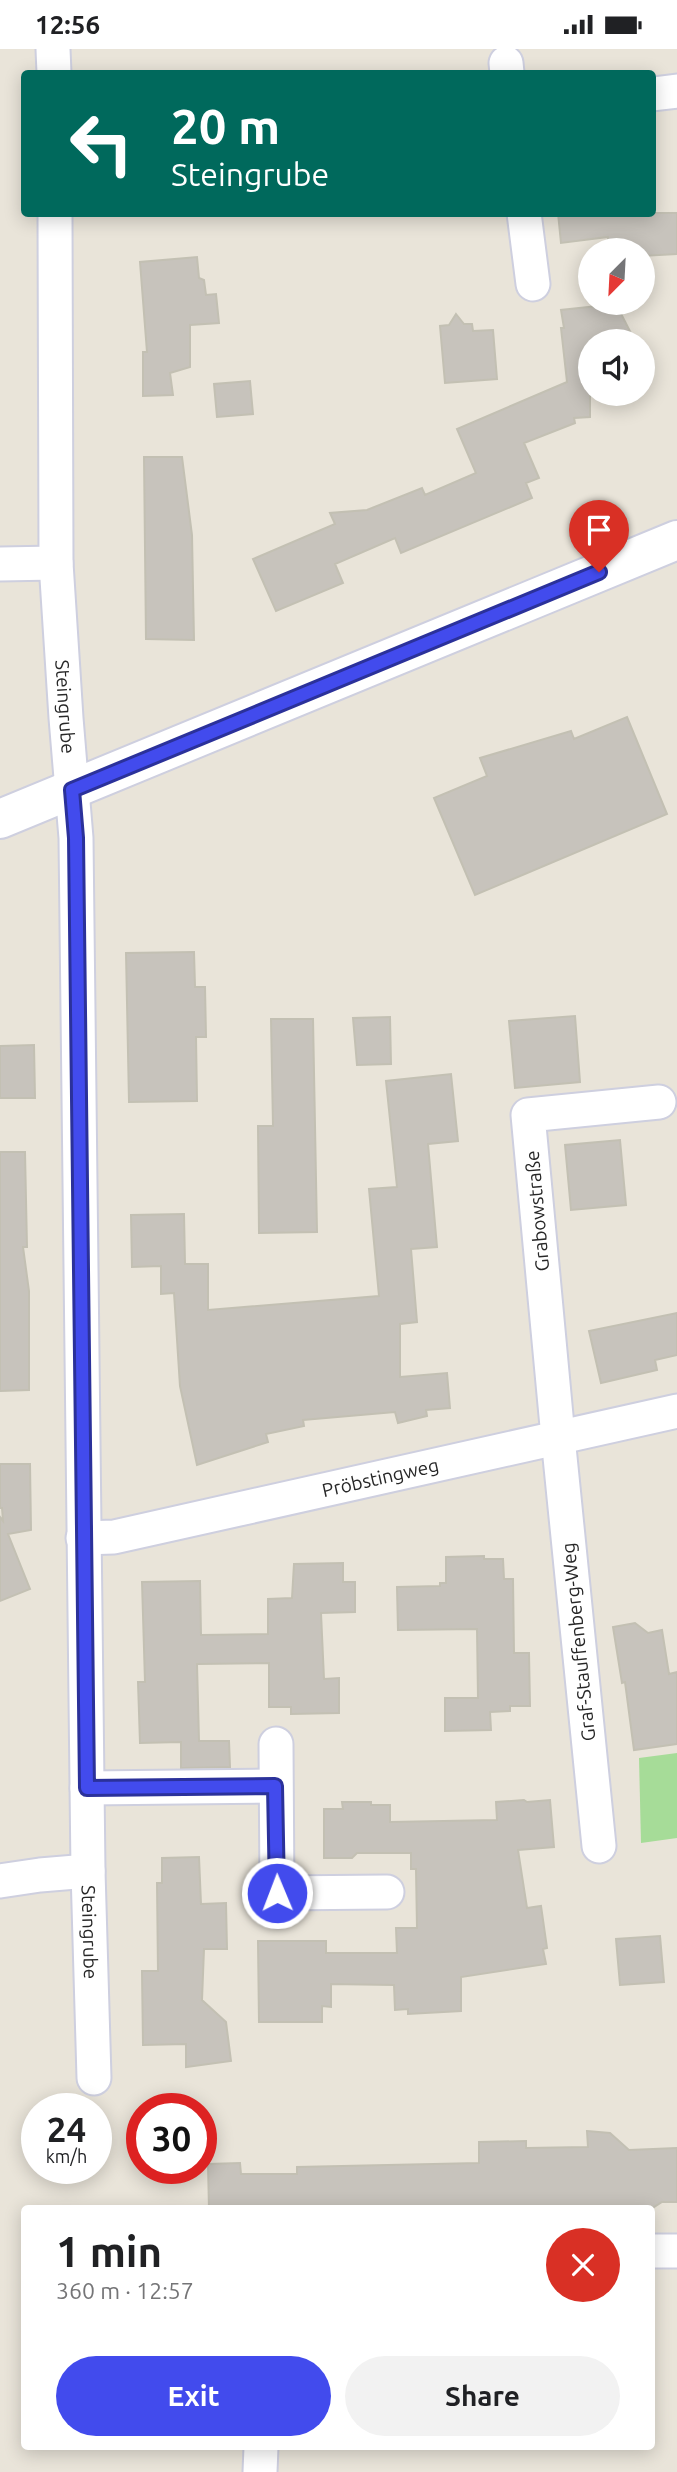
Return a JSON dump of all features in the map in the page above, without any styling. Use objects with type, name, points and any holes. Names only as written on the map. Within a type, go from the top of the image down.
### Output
[{"type":"main road","points":[[0,820],[677,540]]},
{"type":"street","points":[[53,49],[54,70]]},
{"type":"street","points":[[656,94],[677,91]]},
{"type":"street","name":"Steingrube","points":[[55,217],[57,563],[76,838],[83,1538],[94,2078]]},
{"type":"street","points":[[525,217],[533,284]]},
{"type":"street","points":[[0,564],[57,563]]},
{"type":"street","name":"Grabowstraße","points":[[558,1437],[528,1115],[659,1102]]},
{"type":"street","name":"Pröbstingweg","points":[[83,1538],[114,1537],[677,1411]]},
{"type":"street","name":"Graf-Stauffenberg-Weg","points":[[558,1437],[599,1846]]},
{"type":"street","points":[[276,1744],[277,1893],[387,1892]]},
{"type":"street","points":[[87,1788],[275,1786]]},
{"type":"street","points":[[0,1881],[88,1871]]},
{"type":"street","points":[[655,2251],[677,2251]]},
{"type":"street","points":[[260,2472],[261,2450]]},
{"type":"green space","points":[[677,1753],[677,1838],[641,1843],[639,1758]]},
{"type":"building","points":[[656,213],[677,213],[677,254],[655,255],[655,238],[578,238],[578,241],[561,243],[558,217],[656,217]]},
{"type":"building","points":[[197,257],[199,278],[204,280],[206,295],[216,294],[219,323],[190,325],[190,367],[170,373],[173,395],[143,396],[143,352],[147,352],[140,262]]},
{"type":"building","points":[[578,308],[578,315],[622,315],[629,329],[578,329],[578,406],[590,406],[590,417],[574,418],[575,423],[524,443],[539,478],[526,483],[532,498],[401,553],[395,538],[335,564],[343,583],[276,611],[253,559],[335,524],[330,513],[367,510],[422,488],[425,495],[476,473],[457,429],[567,382],[561,310]]},
{"type":"building","points":[[456,314],[464,324],[472,324],[473,331],[493,330],[497,379],[445,383],[440,326],[449,325]]},
{"type":"building","points":[[250,381],[253,414],[217,417],[214,384]]},
{"type":"building","points":[[144,457],[182,457],[192,535],[194,640],[146,639]]},
{"type":"building","points":[[627,717],[667,814],[475,895],[434,798],[487,776],[480,758],[571,731],[574,739]]},
{"type":"building","points":[[194,952],[195,987],[205,987],[206,1037],[196,1037],[197,1101],[129,1102],[126,953]]},
{"type":"building","points":[[575,1016],[580,1082],[515,1088],[509,1021]]},
{"type":"building","points":[[390,1017],[391,1064],[357,1065],[353,1018]]},
{"type":"building","points":[[271,1019],[313,1019],[317,1232],[259,1233],[258,1126],[273,1126]]},
{"type":"building","points":[[34,1045],[35,1098],[0,1098],[0,1046]]},
{"type":"building","points":[[451,1074],[458,1141],[428,1144],[437,1247],[411,1249],[417,1322],[400,1324],[400,1377],[447,1373],[450,1408],[426,1410],[427,1416],[398,1423],[395,1412],[303,1420],[304,1426],[266,1434],[268,1442],[197,1465],[180,1386],[174,1293],[161,1294],[161,1266],[132,1267],[131,1215],[184,1214],[185,1264],[208,1264],[208,1310],[379,1296],[369,1189],[397,1187],[386,1081]]},
{"type":"building","points":[[620,1140],[626,1205],[571,1210],[565,1145]]},
{"type":"building","points":[[0,1152],[25,1152],[27,1247],[23,1247],[29,1291],[29,1390],[0,1391]]},
{"type":"building","points":[[677,1313],[677,1355],[655,1360],[657,1370],[601,1383],[589,1331]]},
{"type":"building","points":[[0,1464],[30,1464],[31,1530],[8,1534],[30,1589],[0,1601],[0,1517],[3,1521],[0,1508]]},
{"type":"building","points":[[484,1556],[484,1559],[503,1559],[504,1579],[513,1579],[514,1653],[529,1653],[530,1706],[510,1706],[510,1711],[490,1712],[491,1730],[445,1731],[445,1698],[478,1698],[477,1629],[398,1630],[397,1587],[440,1586],[440,1583],[446,1583],[446,1557]]},
{"type":"building","points":[[343,1563],[343,1582],[355,1582],[355,1612],[321,1613],[324,1679],[339,1678],[339,1713],[291,1714],[291,1707],[269,1707],[269,1663],[197,1664],[199,1741],[229,1741],[230,1767],[181,1768],[181,1742],[140,1743],[138,1682],[145,1682],[142,1582],[200,1581],[201,1635],[268,1634],[268,1599],[292,1598],[294,1564]]},
{"type":"building","points":[[635,1623],[648,1633],[662,1630],[669,1674],[677,1672],[677,1744],[634,1750],[625,1682],[622,1683],[613,1627]]},
{"type":"building","points":[[550,1800],[554,1847],[518,1850],[527,1908],[541,1906],[547,1948],[543,1949],[546,1964],[461,1977],[461,2011],[408,2014],[408,2009],[395,2010],[394,1985],[331,1984],[331,2007],[322,2006],[322,2022],[259,2022],[258,1941],[326,1941],[326,1953],[397,1953],[396,1928],[417,1928],[416,1869],[411,1869],[411,1853],[357,1853],[352,1858],[324,1858],[324,1809],[343,1809],[342,1802],[371,1802],[371,1805],[390,1805],[390,1822],[497,1820],[496,1802]]},
{"type":"building","points":[[199,1857],[201,1904],[226,1903],[227,1949],[204,1949],[202,2000],[226,2022],[231,2061],[186,2067],[186,2044],[143,2045],[142,1971],[158,1971],[157,1883],[162,1883],[162,1858]]},
{"type":"building","points":[[660,1936],[664,1982],[620,1985],[616,1939]]},
{"type":"building","points":[[587,2131],[610,2133],[629,2150],[677,2148],[677,2202],[662,2202],[655,2206],[209,2205],[208,2184],[217,2184],[217,2164],[240,2163],[241,2174],[297,2174],[297,2167],[479,2163],[479,2142],[526,2141],[526,2148],[588,2147]]},
{"type":"route","points":[[277,1893],[275,1786],[87,1788],[76,838],[72,790],[599,572]]}]
